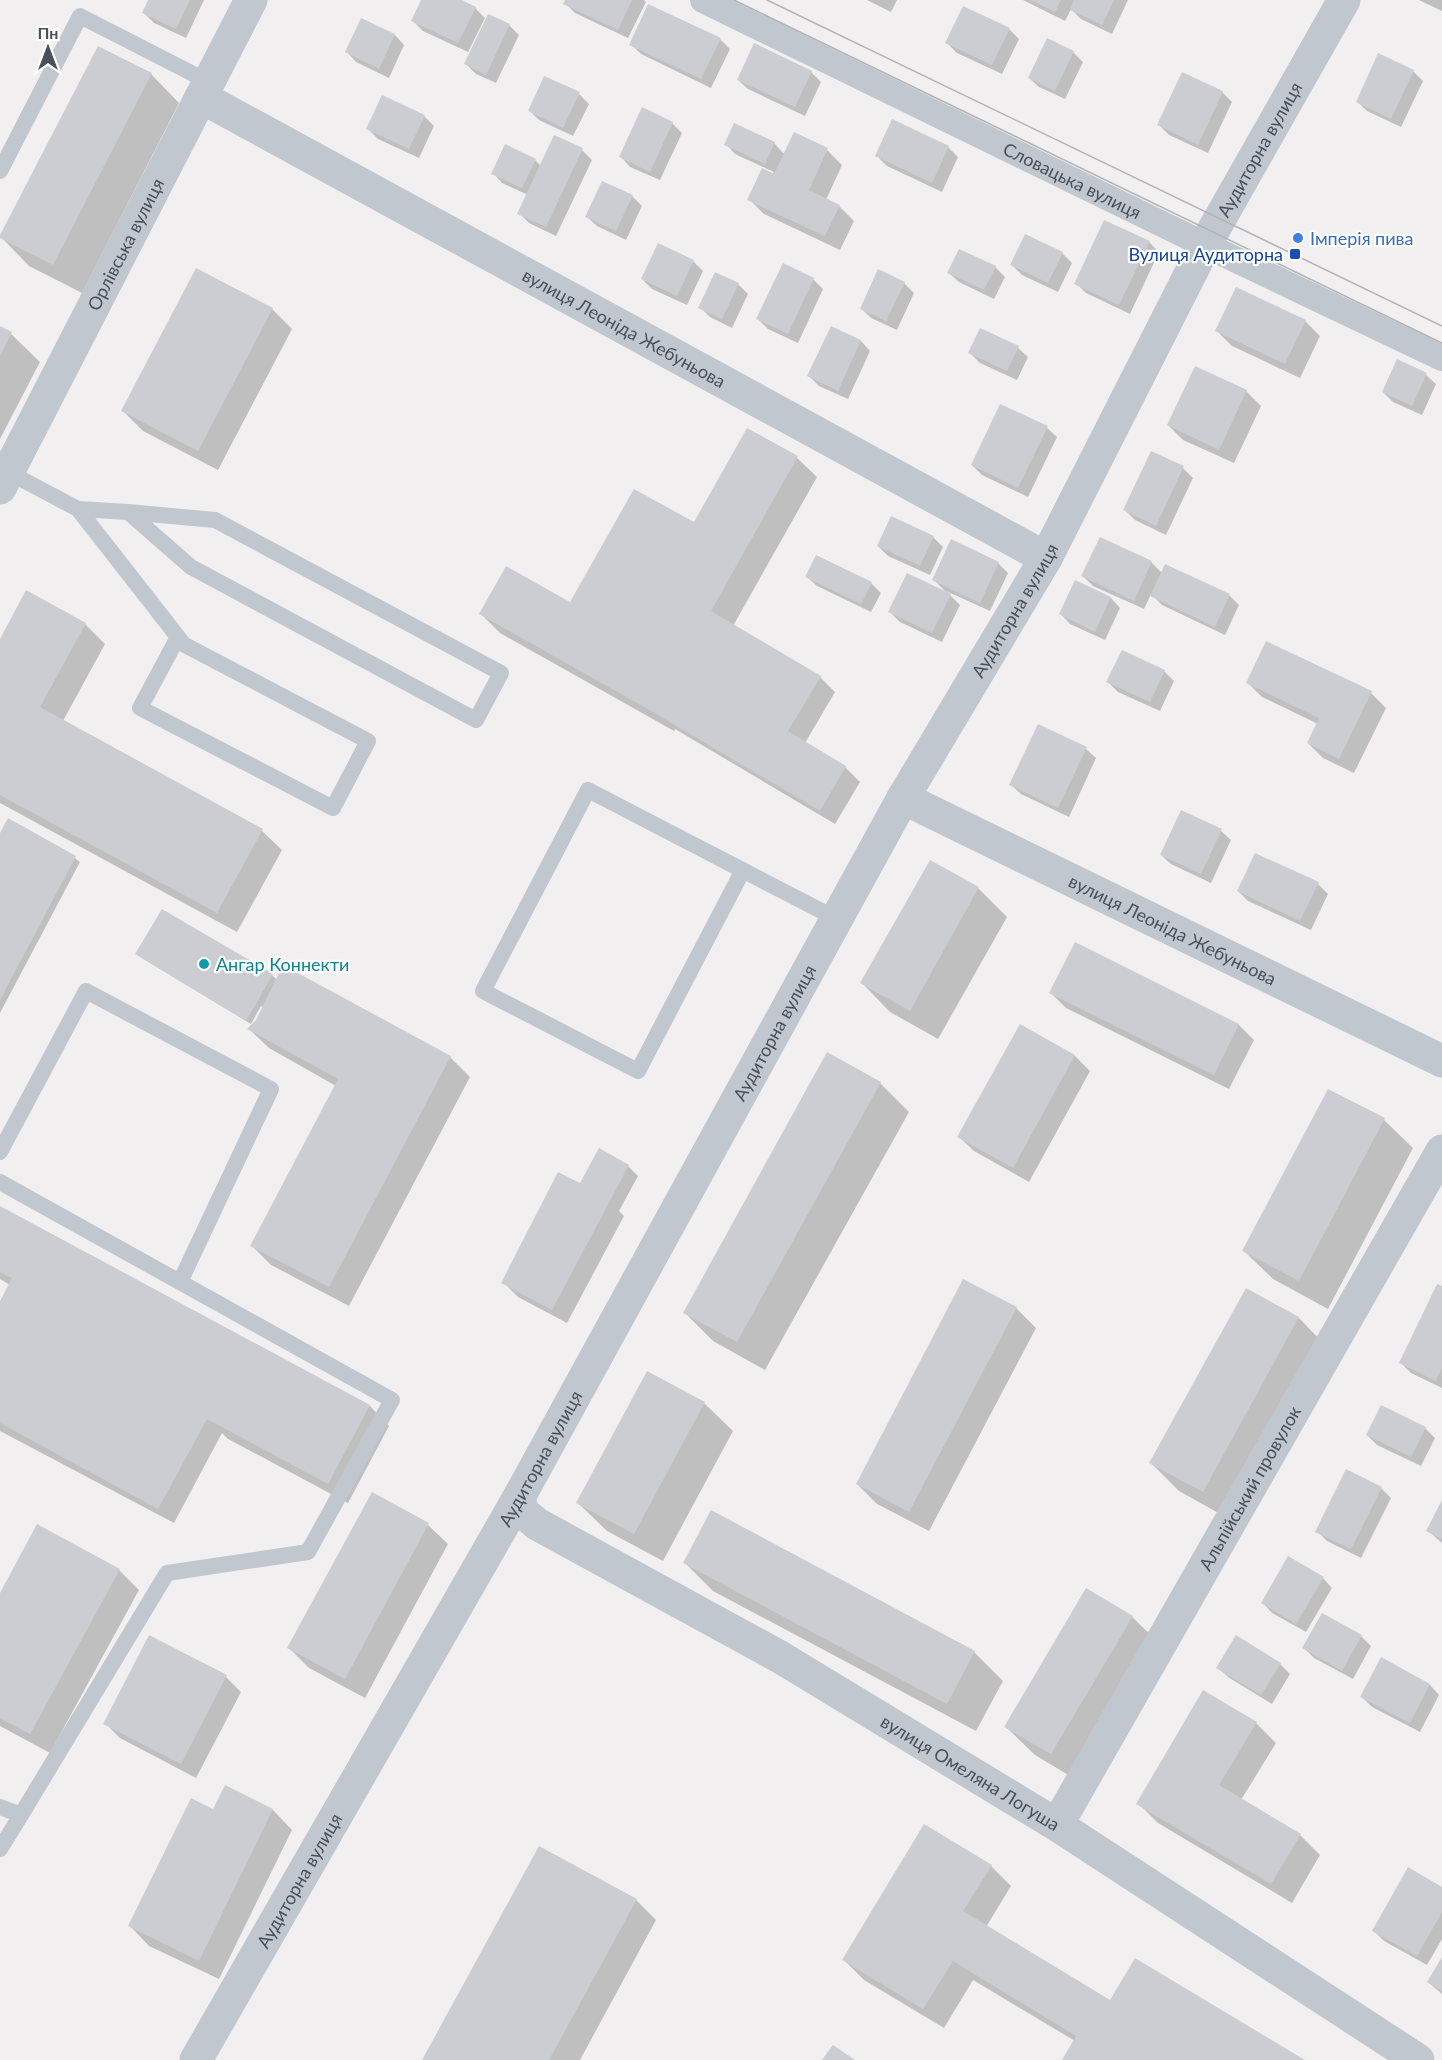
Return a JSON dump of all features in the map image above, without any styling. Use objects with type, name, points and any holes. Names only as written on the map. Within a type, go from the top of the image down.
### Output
[{"type":"street","name":"Орлівська вулиця","points":[[4,480],[251,0]]},
{"type":"street","name":"Словацька вулиця","points":[[703,0],[1442,358]]},
{"type":"street","name":"Аудиторна вулиця","points":[[196,2060],[518,1499],[903,798],[1046,558],[1205,245],[1344,0]]},
{"type":"street","name":"вулиця Леоніда Жебуньова","points":[[205,90],[1046,558]]},
{"type":"street","name":"вулиця Леоніда Жебуньова","points":[[903,798],[1442,1061]]},
{"type":"street","name":"Альпійський провулок","points":[[1057,1825],[1442,1151]]},
{"type":"street","name":"вулиця Омеляна Логуша","points":[[518,1499],[524,1513],[537,1524],[780,1657],[1057,1825],[1418,2060]]},
{"type":"lane","points":[[0,171],[80,16],[205,90]]},
{"type":"lane","points":[[4,480],[78,509],[128,512],[215,520],[501,673],[476,720],[191,567],[128,512]]},
{"type":"lane","points":[[78,509],[178,637],[183,644],[369,741],[333,808],[140,708],[178,637]]},
{"type":"lane","points":[[743,870],[638,1071],[483,991],[588,790],[743,870],[837,919]]},
{"type":"lane","points":[[0,1152],[86,991],[271,1089],[180,1282]]},
{"type":"lane","points":[[0,1182],[392,1400],[308,1552],[167,1573],[0,1849]]},
{"type":"lane","points":[[0,1807],[21,1815]]},
{"type":"building","points":[[148,0],[190,0],[176,29],[142,13]]},
{"type":"building","points":[[421,0],[462,0],[476,7],[458,43],[411,21]]},
{"type":"building","points":[[565,0],[632,0],[618,30],[563,4]]},
{"type":"building","points":[[1030,0],[1061,0],[1055,12]]},
{"type":"building","points":[[1074,0],[1114,0],[1102,25],[1070,10]]},
{"type":"building","points":[[648,4],[721,38],[701,79],[629,45]]},
{"type":"building","points":[[963,6],[1010,28],[992,65],[945,43]]},
{"type":"building","points":[[488,14],[510,24],[486,75],[464,64]]},
{"type":"building","points":[[361,18],[395,34],[379,69],[345,52]]},
{"type":"building","points":[[1047,38],[1074,51],[1055,91],[1028,78]]},
{"type":"building","points":[[754,43],[812,71],[795,107],[737,80]]},
{"type":"building","points":[[98,46],[152,73],[53,265],[0,238],[0,235]]},
{"type":"building","points":[[1378,53],[1414,70],[1391,119],[1356,102]]},
{"type":"building","points":[[1182,72],[1223,91],[1198,145],[1157,125]]},
{"type":"building","points":[[544,76],[580,92],[563,128],[528,111]]},
{"type":"building","points":[[382,95],[425,115],[409,149],[366,129]]},
{"type":"building","points":[[642,107],[673,122],[650,172],[619,157]]},
{"type":"building","points":[[892,119],[949,146],[932,183],[875,156]]},
{"type":"building","points":[[734,123],[775,142],[765,164],[724,145]]},
{"type":"building","points":[[794,132],[828,148],[809,190],[840,205],[825,236],[747,200],[762,168],[774,174]]},
{"type":"building","points":[[554,135],[583,148],[546,227],[517,214]]},
{"type":"building","points":[[505,144],[536,159],[522,188],[491,174]]},
{"type":"building","points":[[602,181],[633,195],[616,231],[585,217]]},
{"type":"building","points":[[1104,220],[1150,241],[1119,305],[1074,284]]},
{"type":"building","points":[[1025,234],[1063,252],[1048,283],[1010,265]]},
{"type":"building","points":[[658,243],[694,260],[677,296],[641,279]]},
{"type":"building","points":[[959,249],[996,266],[984,290],[947,273]]},
{"type":"building","points":[[783,263],[814,278],[788,334],[756,319]]},
{"type":"building","points":[[196,268],[273,308],[198,451],[121,411]]},
{"type":"building","points":[[878,269],[905,282],[886,321],[860,309]]},
{"type":"building","points":[[715,272],[739,283],[722,319],[698,308]]},
{"type":"building","points":[[1236,287],[1306,320],[1285,364],[1215,331]]},
{"type":"building","points":[[0,326],[12,332],[0,356]]},
{"type":"building","points":[[831,326],[861,340],[838,391],[807,376]]},
{"type":"building","points":[[980,328],[1019,346],[1007,371],[968,353]]},
{"type":"building","points":[[1397,359],[1427,373],[1412,406],[1382,392]]},
{"type":"building","points":[[1195,366],[1247,390],[1219,450],[1167,425]]},
{"type":"building","points":[[1000,404],[1048,426],[1018,488],[971,465]]},
{"type":"building","points":[[747,428],[798,456],[711,611],[821,676],[788,731],[846,766],[820,811],[653,712],[479,614],[506,566],[570,602],[634,489],[694,522]]},
{"type":"building","points":[[1151,451],[1184,466],[1156,526],[1123,510]]},
{"type":"building","points":[[891,516],[934,536],[920,566],[877,546]]},
{"type":"building","points":[[1100,537],[1152,561],[1134,601],[1081,576]]},
{"type":"building","points":[[951,539],[999,562],[980,603],[932,580]]},
{"type":"building","points":[[816,555],[872,582],[861,604],[805,577]]},
{"type":"building","points":[[1165,564],[1230,594],[1215,627],[1150,596]]},
{"type":"building","points":[[907,573],[951,594],[932,633],[888,612]]},
{"type":"building","points":[[1075,580],[1111,597],[1095,632],[1059,614]]},
{"type":"building","points":[[26,590],[86,623],[40,707],[263,829],[217,913],[0,795],[0,639]]},
{"type":"building","points":[[1266,641],[1372,691],[1339,759],[1307,743],[1319,718],[1246,683]]},
{"type":"building","points":[[1122,650],[1165,670],[1150,702],[1106,682]]},
{"type":"building","points":[[1038,724],[1087,747],[1058,808],[1009,785]]},
{"type":"building","points":[[1181,810],[1222,829],[1201,874],[1160,855]]},
{"type":"building","points":[[8,818],[76,856],[0,1000],[0,833]]},
{"type":"building","points":[[1255,853],[1319,882],[1300,921],[1237,891]]},
{"type":"building","points":[[930,860],[979,887],[910,1011],[860,983]]},
{"type":"building","name":"Ангар Коннекти","points":[[162,909],[273,974],[246,1021],[135,954]]},
{"type":"building","points":[[1075,942],[1239,1024],[1214,1075],[1049,993]]},
{"type":"building","points":[[283,965],[451,1056],[329,1287],[250,1246],[338,1079],[247,1029],[256,1020]]},
{"type":"building","points":[[1020,1024],[1075,1055],[1013,1168],[957,1137]]},
{"type":"building","points":[[827,1052],[881,1082],[737,1342],[683,1313]]},
{"type":"building","points":[[1328,1089],[1385,1118],[1299,1281],[1242,1251]]},
{"type":"building","points":[[599,1148],[629,1165],[552,1310],[501,1283],[558,1172],[580,1183]]},
{"type":"building","points":[[0,1206],[370,1405],[328,1484],[207,1419],[158,1509],[0,1423],[0,1301],[12,1278],[0,1272]]},
{"type":"building","points":[[963,1279],[1017,1307],[909,1512],[856,1484]]},
{"type":"building","points":[[1437,1284],[1442,1286],[1442,1368],[1436,1381],[1399,1363]]},
{"type":"building","points":[[1246,1288],[1299,1317],[1203,1492],[1149,1463]]},
{"type":"building","points":[[647,1371],[705,1402],[634,1534],[576,1503]]},
{"type":"building","points":[[1381,1405],[1426,1427],[1411,1457],[1366,1435]]},
{"type":"building","points":[[1346,1469],[1382,1487],[1351,1549],[1315,1532]]},
{"type":"building","points":[[372,1492],[429,1523],[345,1679],[287,1648]]},
{"type":"building","points":[[1442,1500],[1442,1539],[1426,1531]]},
{"type":"building","points":[[711,1510],[975,1651],[947,1704],[683,1563]]},
{"type":"building","points":[[37,1524],[120,1569],[30,1734],[0,1718],[0,1593]]},
{"type":"building","points":[[1288,1556],[1324,1577],[1296,1624],[1261,1603]]},
{"type":"building","points":[[1086,1588],[1133,1616],[1051,1754],[1004,1727]]},
{"type":"building","points":[[1322,1613],[1362,1635],[1342,1671],[1302,1648]]},
{"type":"building","points":[[149,1635],[227,1675],[181,1764],[103,1724]]},
{"type":"building","points":[[1236,1635],[1281,1663],[1261,1695],[1216,1668]]},
{"type":"building","points":[[1381,1657],[1430,1684],[1410,1723],[1360,1697]]},
{"type":"building","points":[[1203,1690],[1257,1722],[1219,1785],[1301,1834],[1271,1884],[1136,1804]]},
{"type":"building","points":[[225,1785],[273,1809],[199,1961],[128,1926],[191,1798],[213,1809]]},
{"type":"building","points":[[924,1824],[992,1865],[963,1911],[1110,2000],[1135,1958],[1305,2060],[1062,2060],[1076,2036],[953,1961],[923,2009],[842,1960]]},
{"type":"building","points":[[539,1846],[637,1899],[549,2060],[422,2060]]},
{"type":"building","points":[[1408,1867],[1442,1887],[1442,1912],[1417,1956],[1372,1931]]},
{"type":"building","points":[[1442,1957],[1442,1991],[1427,1982]]},
{"type":"building","points":[[833,2045],[855,2060],[822,2060]]},
{"type":"tram line","points":[[734,0],[1442,343]]},
{"type":"tram line","points":[[767,0],[1442,326]]},
{"type":"place","name":"Імперія пива","points":[[1298,238]]},
{"type":"place","name":"Вулиця Аудиторна","points":[[1295,254]]},
{"type":"place","name":"Ангар Коннекти","points":[[204,964]]}]
